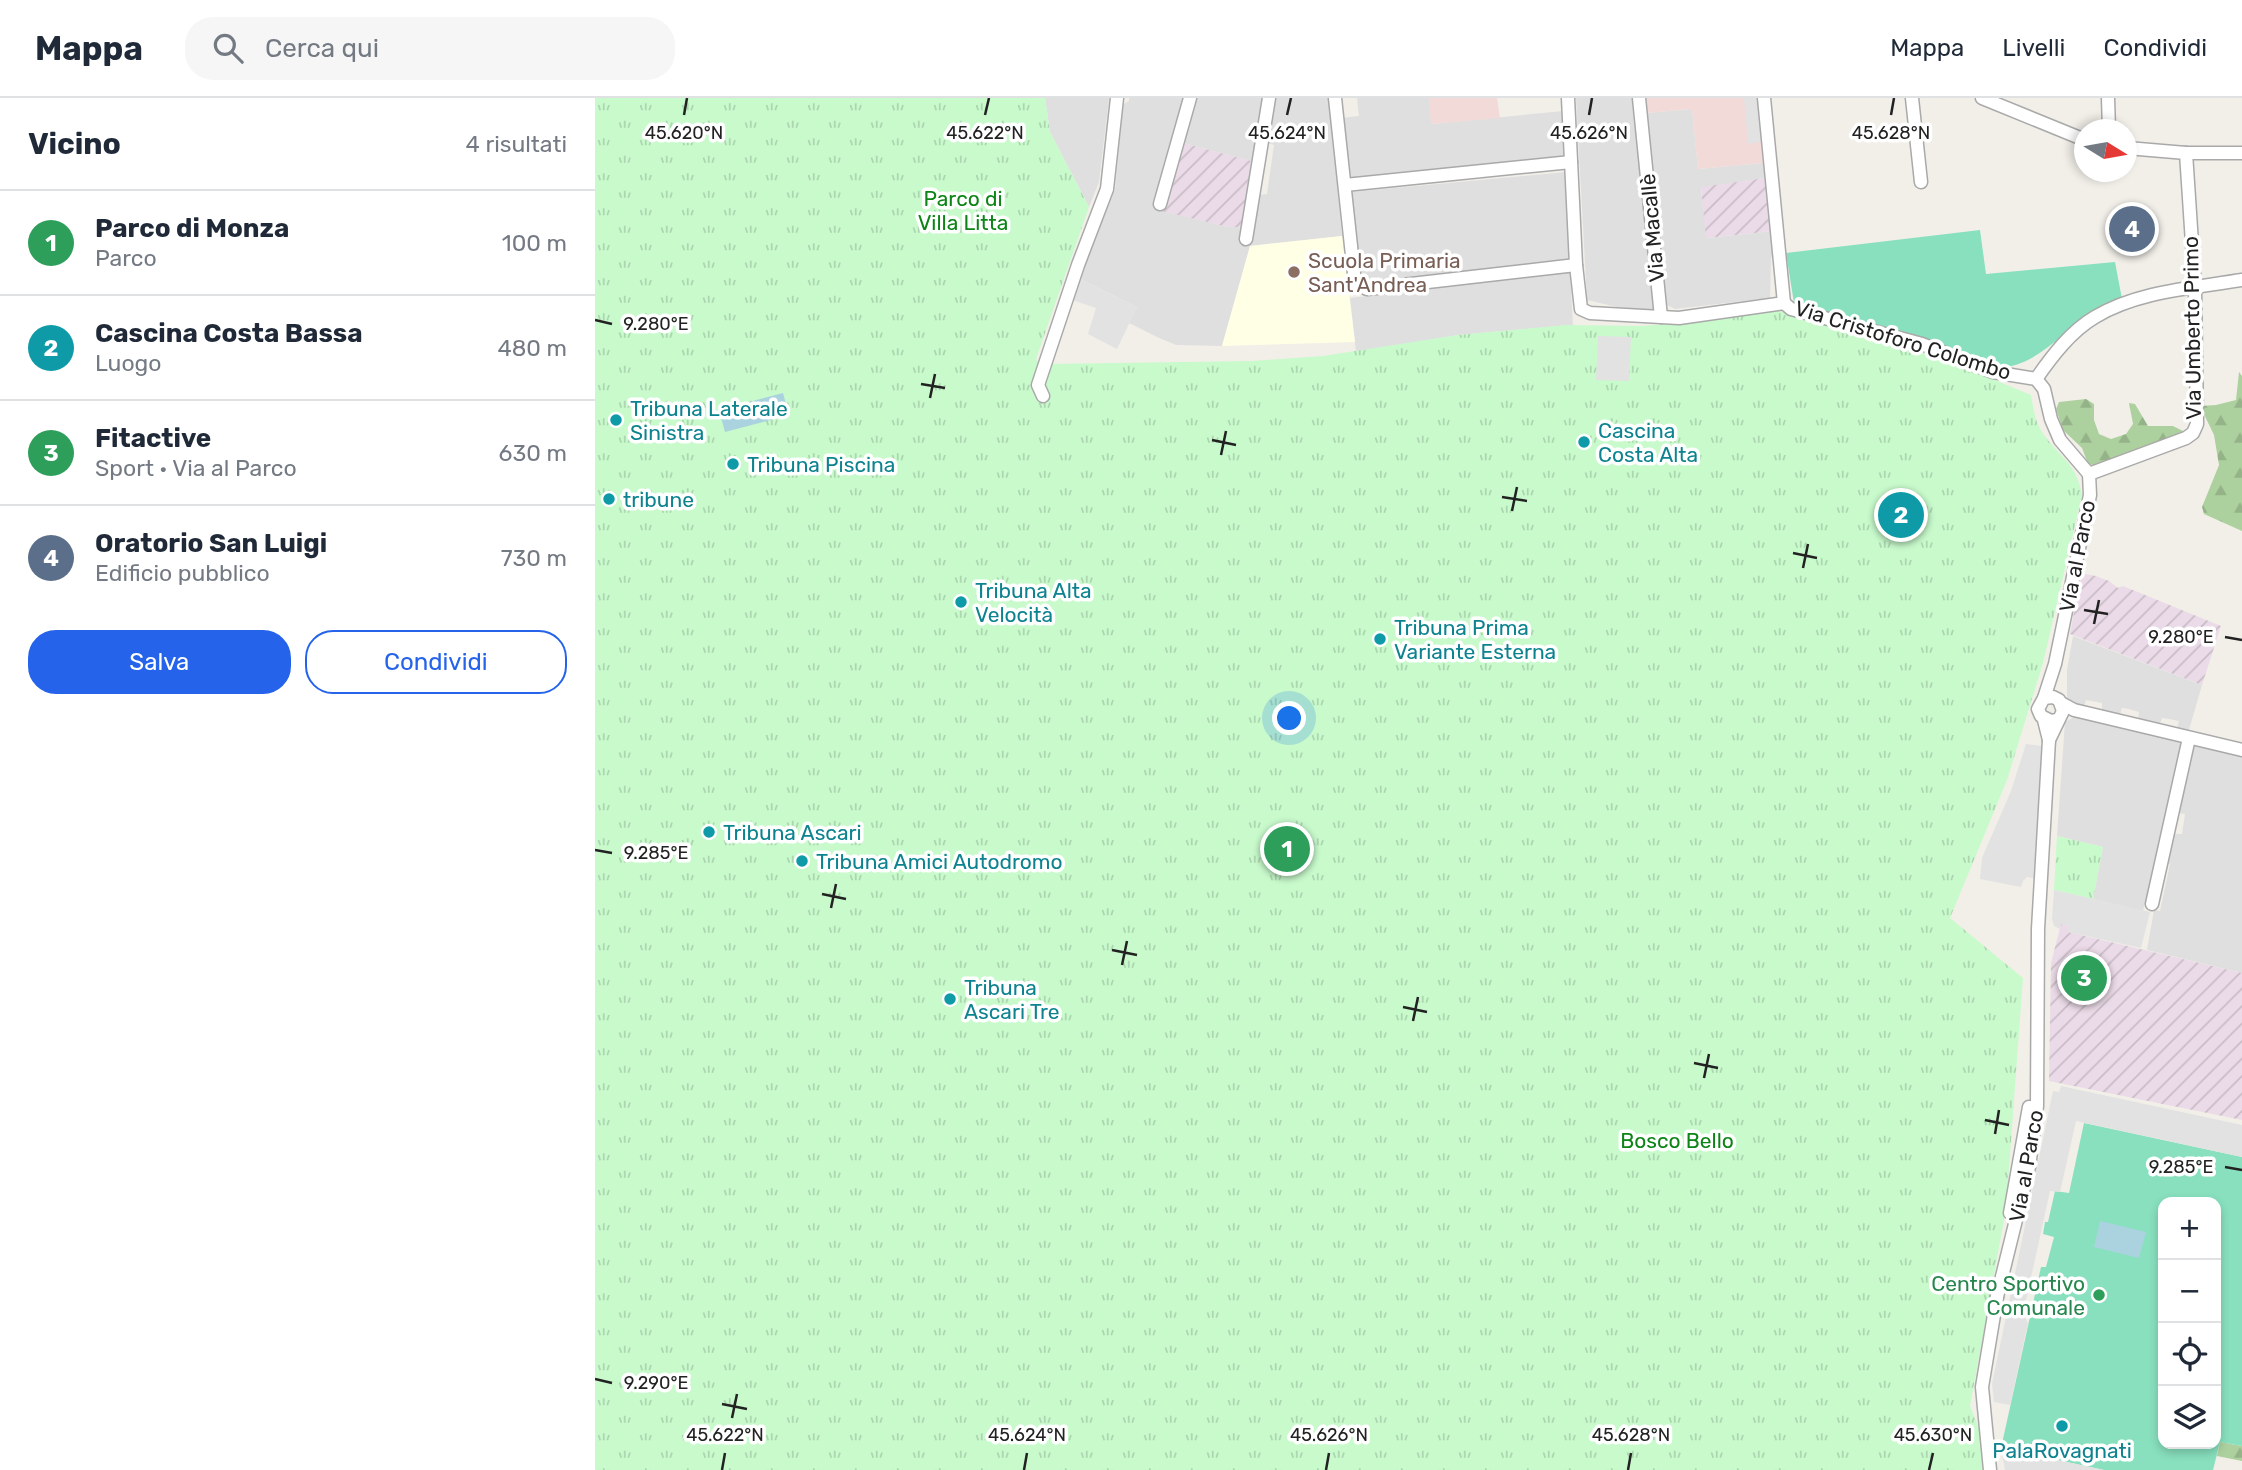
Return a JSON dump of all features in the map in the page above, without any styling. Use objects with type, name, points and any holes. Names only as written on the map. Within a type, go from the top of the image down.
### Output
[{"type":"street","points":[[1043,397],[1038,385],[1049,347],[1107,189],[1117,98]]},
{"type":"street","points":[[1160,204],[1190,98]]},
{"type":"street","points":[[1246,239],[1269,98]]},
{"type":"street","points":[[1335,98],[1355,283],[1367,289],[1576,265]]},
{"type":"street","points":[[1568,98],[1576,265],[1581,309],[1590,313],[1679,318],[1784,303],[1764,98]]},
{"type":"street","name":"Via Macallè","points":[[1639,98],[1661,317]]},
{"type":"street","points":[[1912,98],[1921,182]]},
{"type":"street","points":[[1982,98],[2074,136]]},
{"type":"street","points":[[2108,98],[2109,119]]},
{"type":"street","points":[[2137,149],[2185,153],[2242,153]]},
{"type":"street","name":"Via Umberto Primo","points":[[2089,474],[2193,433],[2197,424],[2195,288],[2185,153]]},
{"type":"street","points":[[1345,185],[1571,162]]},
{"type":"street","points":[[2030,378],[2094,317],[2117,306],[2147,296],[2242,280]]},
{"type":"street","name":"Via Cristoforo Colombo","points":[[1784,303],[1791,309],[1921,344],[1993,372],[2030,378]]},
{"type":"street","name":"Via al Parco","points":[[2030,378],[2044,389],[2051,419],[2060,440],[2089,474],[2090,495],[2055,664],[2044,698]]},
{"type":"street","name":"Via al Parco","points":[[2055,664],[2060,701]]},
{"type":"street","points":[[2054,719],[2038,709],[2044,698],[2053,697],[2074,710],[2242,750]]},
{"type":"street","points":[[2054,719],[2063,711],[2060,701]]},
{"type":"street","points":[[2054,719],[2074,710]]},
{"type":"street","name":"Via al Parco","points":[[1990,1470],[1982,1387],[1995,1305],[2029,1167],[2037,1106],[2036,1025],[2041,864],[2049,740],[2054,719]]},
{"type":"street","points":[[2152,904],[2189,737]]},
{"type":"shaded area","points":[[1045,98],[1109,98],[1099,182],[1089,207],[1050,132]]},
{"type":"shaded area","points":[[1129,98],[1184,98],[1156,209],[1224,226],[1244,228],[1241,244],[1249,246],[1258,195],[1267,194],[1274,145],[1267,143],[1274,98],[1329,98],[1342,236],[1250,246],[1222,346],[1176,345],[1157,337],[1129,323],[1137,307],[1078,278],[1115,190],[1123,104],[1129,101]]},
{"type":"shaded area","points":[[1196,98],[1263,98],[1255,162],[1183,143]]},
{"type":"shaded area","points":[[1357,98],[1429,98],[1432,124],[1563,111],[1566,152],[1561,158],[1356,179],[1349,176],[1342,118],[1359,116]]},
{"type":"shaded area","points":[[1429,98],[1497,98],[1500,118],[1431,124]]},
{"type":"shaded area","points":[[1576,98],[1635,98],[1655,310],[1617,307],[1587,300]]},
{"type":"shaded area","points":[[1644,98],[1757,98],[1763,163],[1698,169],[1692,109],[1645,113]]},
{"type":"shaded area","points":[[1744,98],[1757,98],[1761,142],[1748,144]]},
{"type":"shaded area","points":[[1692,109],[1698,169],[1763,163],[1765,178],[1701,188],[1707,238],[1773,231],[1775,245],[1771,259],[1770,298],[1675,309],[1667,305],[1645,113]]},
{"type":"shaded area","points":[[1183,143],[1255,162],[1244,228],[1161,211]]},
{"type":"shaded area","points":[[1566,172],[1569,260],[1362,283],[1351,192]]},
{"type":"shaded area","points":[[1765,178],[1773,231],[1706,238],[1701,187]]},
{"type":"shaded area","name":"Scuola Primaria Sant'Andrea","points":[[1342,236],[1355,342],[1222,346],[1250,246]]},
{"type":"shaded area","points":[[1570,272],[1573,325],[1458,335],[1356,352],[1350,298]]},
{"type":"shaded area","points":[[1078,278],[1137,307],[1117,349],[1088,334],[1096,308],[1072,300]]},
{"type":"shaded area","points":[[1598,336],[1631,337],[1629,381],[1596,380]]},
{"type":"shaded area","points":[[2081,573],[2109,581],[2118,588],[2123,586],[2221,626],[2202,685],[2070,634]]},
{"type":"shaded area","points":[[2073,636],[2202,685],[2189,730],[2177,728],[2179,721],[2162,718],[2160,724],[2138,719],[2139,712],[2129,709],[2122,708],[2120,714],[2102,710],[2102,703],[2086,700],[2084,706],[2067,701],[2067,670]]},
{"type":"shaded area","points":[[2076,716],[2184,740],[2143,911],[2093,899],[2103,847],[2057,836],[2065,722]]},
{"type":"shaded area","points":[[2026,744],[2042,746],[2034,878],[2027,877],[2021,887],[1980,879],[1982,858],[2011,791]]},
{"type":"shaded area","points":[[2193,744],[2242,755],[2242,973],[2147,950],[2154,910],[2160,911],[2170,864],[2166,862],[2172,834],[2182,834],[2185,814],[2178,813]]},
{"type":"shaded area","points":[[2054,890],[2150,912],[2141,948],[2068,932],[2069,926],[2061,924],[2060,929],[2054,926]]},
{"type":"shaded area","points":[[2061,924],[2069,926],[2068,932],[2242,973],[2242,1120],[2049,1081],[2051,963]]},
{"type":"shaded area","points":[[2061,1086],[2242,1125],[2242,1157],[2076,1121],[2060,1192],[2050,1191],[2023,1314],[2028,1323],[2010,1405],[1994,1402],[1992,1384],[2053,1091],[2059,1092]]},
{"type":"shaded area","points":[[2001,1448],[2104,1470],[2005,1470]]},
{"type":"green space","points":[[595,98],[1045,98],[1050,132],[1089,207],[1037,356],[1036,360],[1047,364],[1252,361],[1323,356],[1458,335],[1566,325],[1640,326],[1695,322],[1772,309],[1915,347],[2031,395],[2040,428],[2076,474],[2082,495],[2043,663],[2007,780],[1950,918],[2023,978],[2006,1209],[1970,1406],[1979,1429],[1984,1470],[595,1470]]},
{"type":"green space","points":[[1980,230],[1986,274],[2115,262],[2122,299],[2091,313],[2036,356],[2011,366],[1996,368],[1798,307],[1794,303],[1786,253]]},
{"type":"green space","points":[[2239,372],[2242,376],[2242,531],[2204,514],[2202,507],[2219,465],[2214,435],[2200,406],[2236,400]]},
{"type":"green space","points":[[2086,399],[2094,404],[2094,420],[2099,434],[2111,439],[2126,434],[2133,424],[2129,403],[2135,404],[2148,426],[2173,426],[2185,432],[2099,466],[2088,464],[2082,448],[2063,430],[2056,409],[2059,402]]},
{"type":"green space","points":[[2057,836],[2103,847],[2093,899],[2054,890]]},
{"type":"green space","name":"Centro Sportivo Comunale","points":[[2084,1123],[2242,1157],[2242,1446],[2221,1442],[2221,1197],[2158,1197],[2158,1449],[2218,1449],[2213,1470],[2104,1470],[2001,1448],[2041,1267],[2046,1267],[2054,1237],[2043,1234],[2055,1191],[2069,1193]]},
{"type":"green space","points":[[2221,1442],[2242,1446],[2242,1461],[2217,1456]]},
{"type":"water","points":[[783,393],[789,415],[725,432],[719,410]]},
{"type":"water","points":[[2100,1221],[2146,1232],[2139,1258],[2094,1247]]},
{"type":"place","name":"Oratorio San Luigi","points":[[2132,229]]},
{"type":"place","name":"Scuola Primaria Sant'Andrea","points":[[1294,272]]},
{"type":"place","name":"Tribuna Laterale Sinistra","points":[[616,420]]},
{"type":"place","name":"Cascina Costa Alta","points":[[1584,442]]},
{"type":"place","name":"Tribuna Piscina","points":[[733,464]]},
{"type":"place","name":"tribune","points":[[609,499]]},
{"type":"place","name":"Cascina Costa Bassa","points":[[1901,515]]},
{"type":"place","name":"Tribuna Alta Velocità","points":[[961,602]]},
{"type":"place","name":"Tribuna Prima Variante Esterna","points":[[1380,639]]},
{"type":"place","name":"Tribuna Ascari","points":[[709,832]]},
{"type":"place","name":"Parco di Monza","points":[[1287,849]]},
{"type":"place","name":"Tribuna Amici Autodromo","points":[[802,861]]},
{"type":"place","name":"Fitactive","points":[[2084,978]]},
{"type":"place","name":"Tribuna Ascari Tre","points":[[950,999]]},
{"type":"place","name":"Centro Sportivo Comunale","points":[[2099,1295]]},
{"type":"place","name":"PalaRovagnati","points":[[2062,1426]]},
{"type":"park label","name":"Parco di Villa Litta","points":[[963,210]]},
{"type":"park label","name":"Bosco Bello","points":[[1677,1140]]}]
